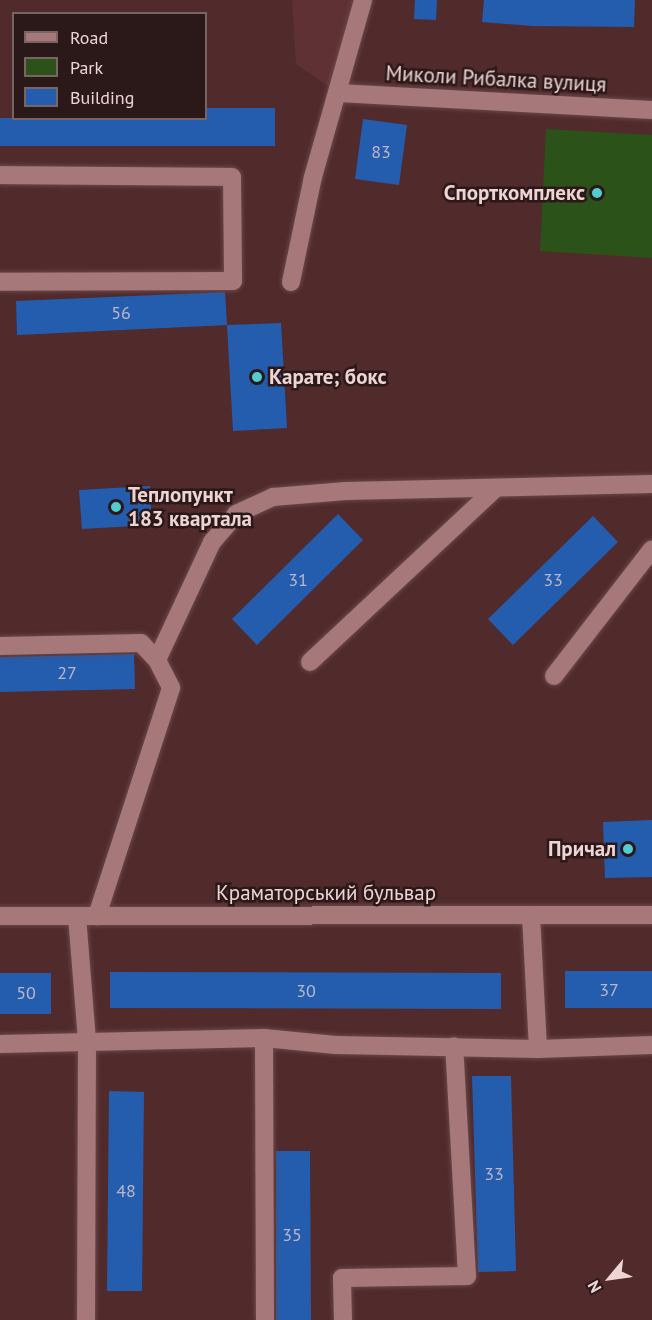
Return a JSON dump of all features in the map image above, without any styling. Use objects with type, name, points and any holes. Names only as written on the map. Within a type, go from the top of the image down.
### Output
[{"type":"street","points":[[291,282],[314,177],[363,0]]},
{"type":"street","name":"Миколи Рибалка вулиця","points":[[338,93],[652,110]]},
{"type":"street","points":[[0,175],[232,177],[233,281],[0,282]]},
{"type":"street","points":[[157,660],[212,542],[236,514],[273,497],[346,491],[652,484]]},
{"type":"street","points":[[310,662],[495,489]]},
{"type":"street","points":[[554,676],[652,549]]},
{"type":"street","points":[[0,646],[141,643],[157,660],[171,688],[97,916]]},
{"type":"street","points":[[531,915],[538,1049]]},
{"type":"street","name":"Краматорський бульвар","points":[[0,916],[652,915]]},
{"type":"street","points":[[77,916],[87,1041],[87,1320]]},
{"type":"street","points":[[0,1044],[264,1038],[336,1045],[538,1049],[652,1045]]},
{"type":"street","points":[[264,1038],[265,1320]]},
{"type":"street","points":[[343,1320],[342,1278],[467,1276],[454,1046]]},
{"type":"shaded area","points":[[292,0],[363,0],[338,93],[296,64]]},
{"type":"green space","name":"Спорткомплекс","points":[[546,129],[652,135],[652,258],[540,251]]},
{"type":"building","points":[[415,0],[437,0],[436,20],[414,19]]},
{"type":"building","points":[[484,0],[635,0],[634,27],[532,26],[482,22]]},
{"type":"building","points":[[207,108],[275,108],[275,146],[0,146],[0,118],[12,118],[12,120],[207,120]]},
{"type":"building","points":[[363,119],[407,125],[399,185],[355,179]]},
{"type":"building","points":[[225,292],[227,325],[17,335],[16,301]]},
{"type":"building","name":"Карате; бокс","points":[[281,323],[287,428],[233,431],[227,325]]},
{"type":"building","name":"Теплопункт 183 квартала","points":[[150,486],[152,525],[82,529],[79,490]]},
{"type":"building","points":[[338,514],[363,540],[257,645],[232,619]]},
{"type":"building","points":[[593,516],[618,542],[513,645],[488,619]]},
{"type":"building","points":[[134,654],[135,689],[0,692],[0,657]]},
{"type":"building","name":"Причал","points":[[652,820],[652,877],[605,878],[603,822]]},
{"type":"building","points":[[565,971],[652,971],[652,1008],[565,1008]]},
{"type":"building","points":[[110,972],[501,973],[501,1009],[110,1008]]},
{"type":"building","points":[[0,973],[51,973],[51,1014],[0,1014]]},
{"type":"building","points":[[472,1076],[511,1076],[516,1271],[478,1272]]},
{"type":"building","points":[[109,1091],[144,1092],[142,1291],[107,1291]]},
{"type":"building","points":[[276,1151],[310,1151],[311,1320],[276,1320]]},
{"type":"place","name":"Спорткомплекс","points":[[597,193]]},
{"type":"place","name":"Карате; бокс","points":[[257,377]]},
{"type":"place","name":"Теплопункт 183 квартала","points":[[116,507]]},
{"type":"place","name":"Причал","points":[[628,849]]}]
